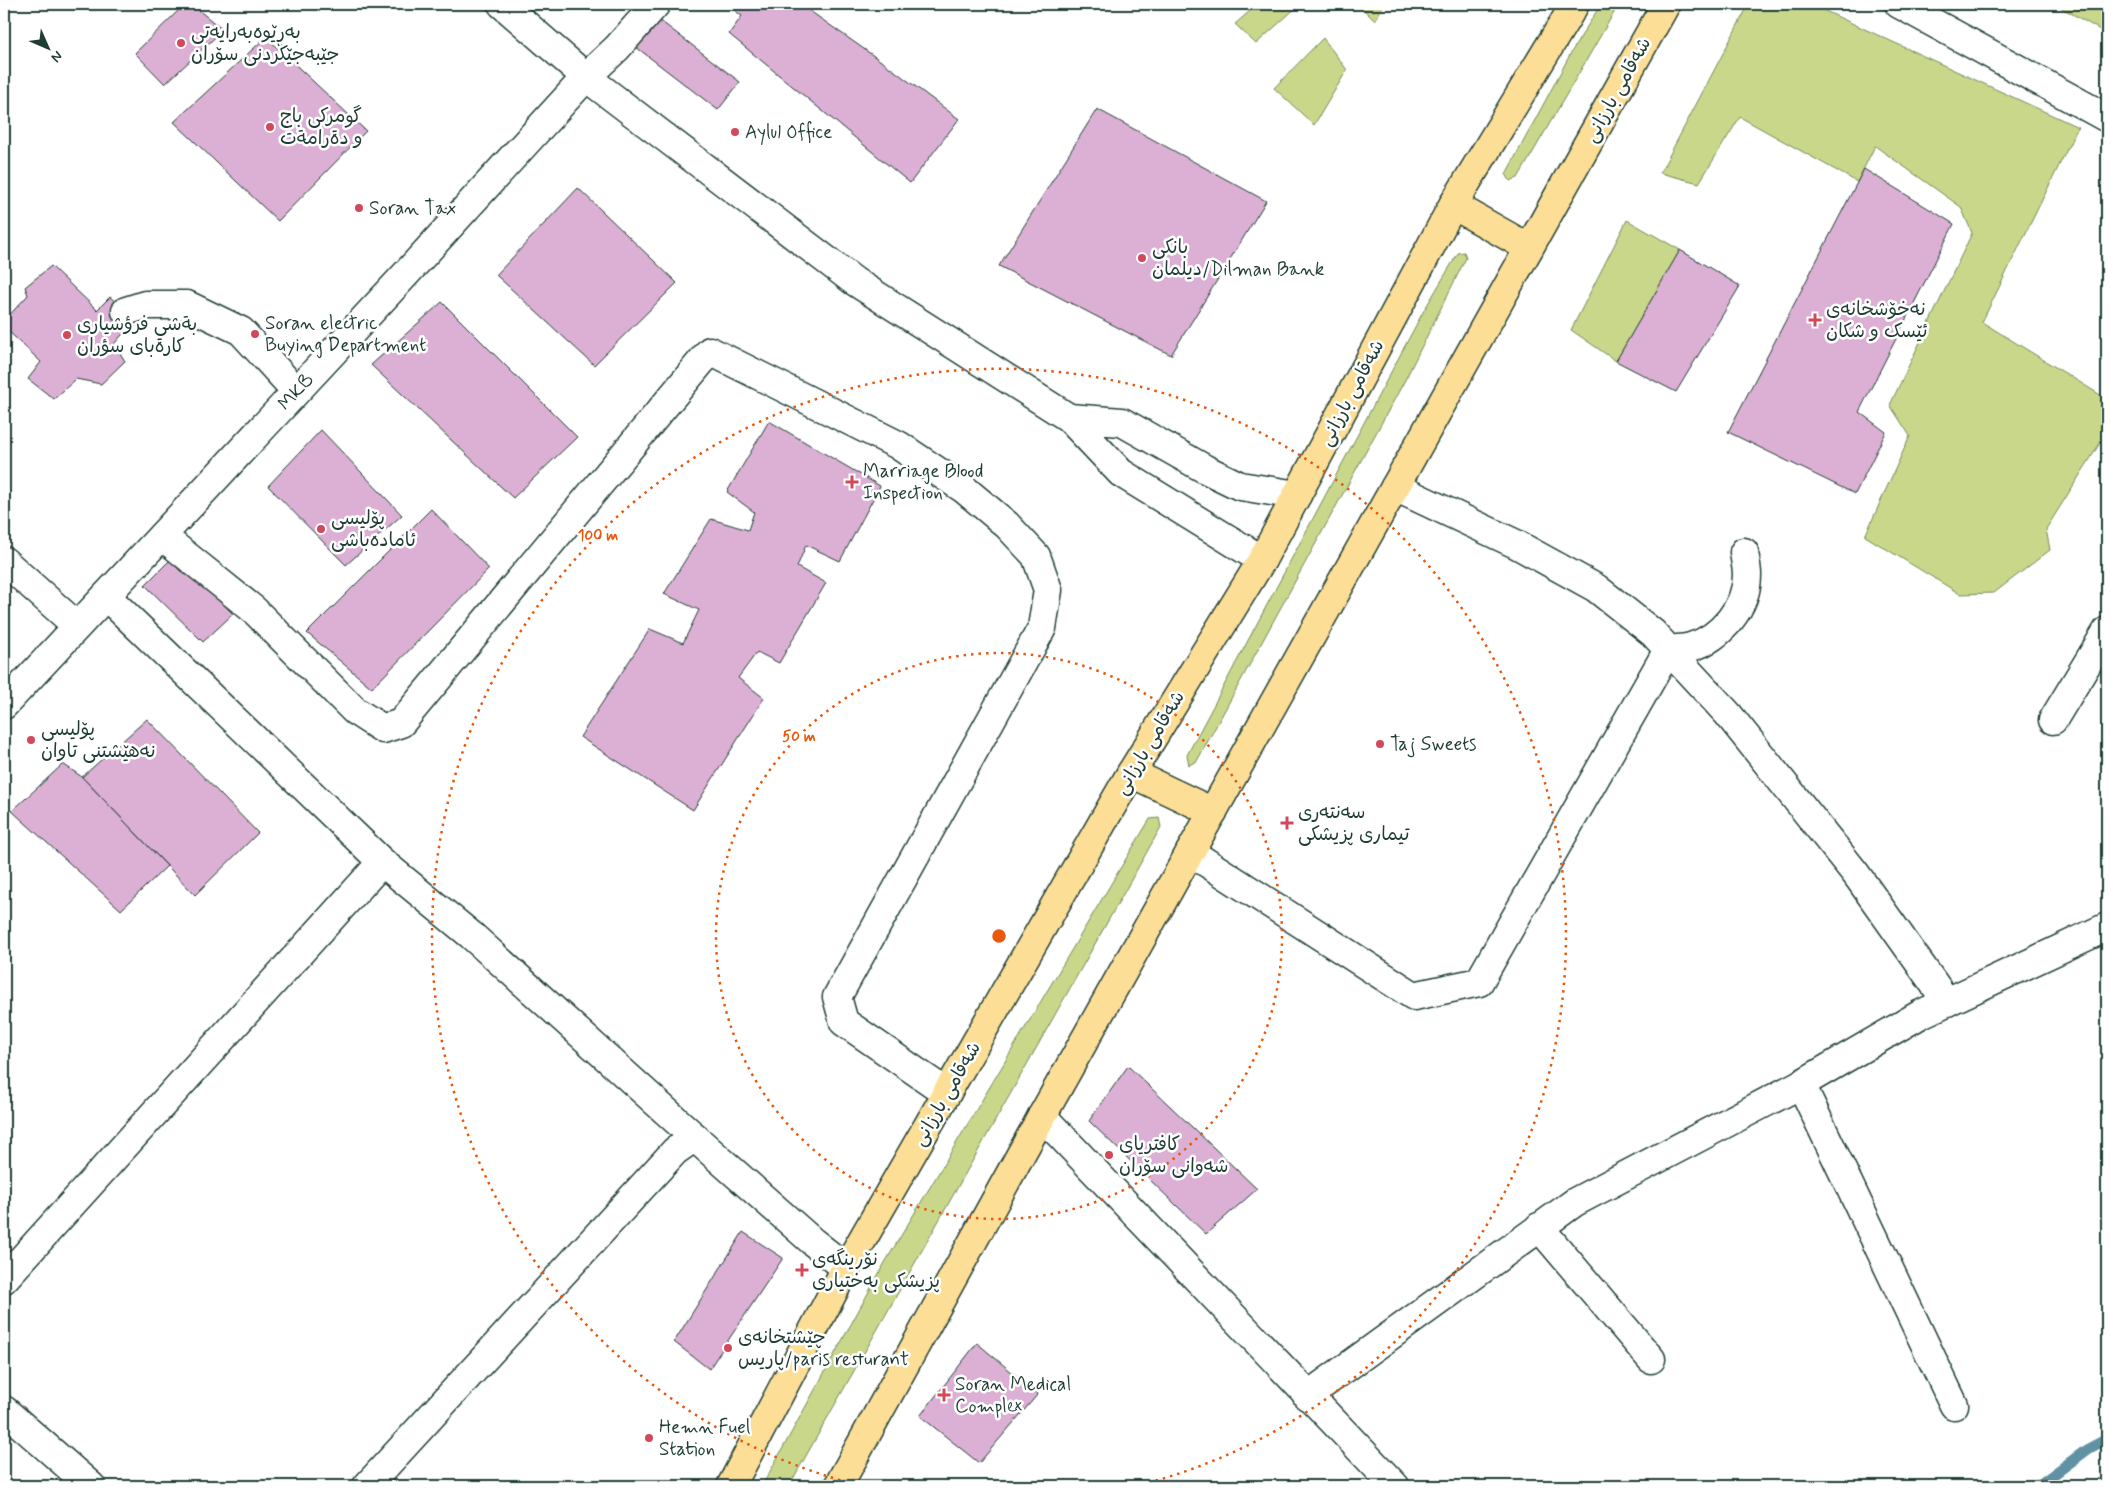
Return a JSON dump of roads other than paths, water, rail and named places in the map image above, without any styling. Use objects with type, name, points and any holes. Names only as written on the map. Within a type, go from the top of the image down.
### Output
[{"type":"highway","name":"شەقامی بارزانی","points":[[838,1486],[1042,1116],[1666,4]]},
{"type":"highway","name":"شەقامی بارزانی","points":[[731,1486],[846,1268],[1131,772],[1262,560],[1453,205],[1574,5]]},
{"type":"highway","points":[[1453,205],[1529,248]]},
{"type":"highway","points":[[1131,772],[1213,812]]},
{"type":"street","points":[[502,4],[586,77],[854,281],[1070,418],[1121,473],[1155,496],[1262,560]]},
{"type":"street","name":"MKB","points":[[4,705],[412,268],[586,77],[617,48],[656,4]]},
{"type":"street","points":[[1899,4],[2107,118]]},
{"type":"street","points":[[126,311],[145,305],[187,305],[241,331],[296,391]]},
{"type":"street","points":[[162,536],[254,610],[355,711],[383,729],[401,722],[710,351],[898,445],[964,488],[1007,525],[1036,556],[1048,590],[1042,628],[837,997],[844,1022],[948,1093]]},
{"type":"street","points":[[1070,418],[1122,422],[1205,469],[1240,486],[1297,495]]},
{"type":"street","points":[[1395,487],[1516,544],[1596,588],[1653,633],[1728,714],[1856,874],[1947,1002]]},
{"type":"street","points":[[1668,650],[1692,647],[1713,637],[1730,620],[1742,600],[1747,576],[1744,552]]},
{"type":"street","points":[[4,561],[77,626]]},
{"type":"street","points":[[106,596],[382,862],[471,935],[813,1242],[846,1268]]},
{"type":"street","points":[[2053,720],[2107,631]]},
{"type":"street","points":[[1190,852],[1414,996],[1479,982],[1668,650]]},
{"type":"street","points":[[4,1279],[382,862]]},
{"type":"street","points":[[1307,1396],[1576,1202],[1801,1084],[1921,1014],[2107,927]]},
{"type":"street","points":[[1801,1084],[1954,1405]]},
{"type":"street","points":[[1042,1116],[1307,1396],[1395,1486]]},
{"type":"street","points":[[367,1486],[675,1151],[695,1137]]},
{"type":"street","points":[[1539,1227],[1651,1359]]},
{"type":"street","points":[[4,1410],[91,1486]]},
{"type":"waterway","points":[[2038,1486],[2088,1449],[2107,1439]]},
{"type":"place","name":"بەڕێوەبەرایەتی جێبەجێکردنی سۆران","points":[[181,43]]},
{"type":"place","name":"گومركى باج و دةرامةت","points":[[270,127]]},
{"type":"place","name":"Aylul Office","points":[[735,132]]},
{"type":"place","name":"Soran Tax","points":[[359,208]]},
{"type":"place","name":"بانکی دیلمان/Dilman Bank","points":[[1142,258]]},
{"type":"place","name":"نەخۆشخانەی ئێسک و شکان","points":[[1815,320]]},
{"type":"place","name":"Soran electric Buying Department","points":[[255,334]]},
{"type":"place","name":"بةشى فرؤشيارى كارةباى سؤران","points":[[67,335]]},
{"type":"place","name":"Marriage Blood Inspection","points":[[852,482]]},
{"type":"place","name":"پۆلیسی ئامادەباشی","points":[[321,529]]},
{"type":"place","name":"پۆلیسی نەهێشتنی تاوان","points":[[31,740]]},
{"type":"place","name":"Taj Sweets","points":[[1380,744]]},
{"type":"place","name":"سەنتەری تیماری پزیشکی","points":[[1287,823]]},
{"type":"place","name":"کافتریای شەوانی سۆران","points":[[1109,1155]]},
{"type":"place","name":"نۆرینگەی پزیشکی بەختیاری","points":[[802,1270]]},
{"type":"place","name":"چێشتخانەی پاریس/paris resturant","points":[[728,1348]]},
{"type":"place","name":"Soran Medical Complex","points":[[944,1395]]},
{"type":"place","name":"Hemn Fuel Station","points":[[649,1438]]}]
